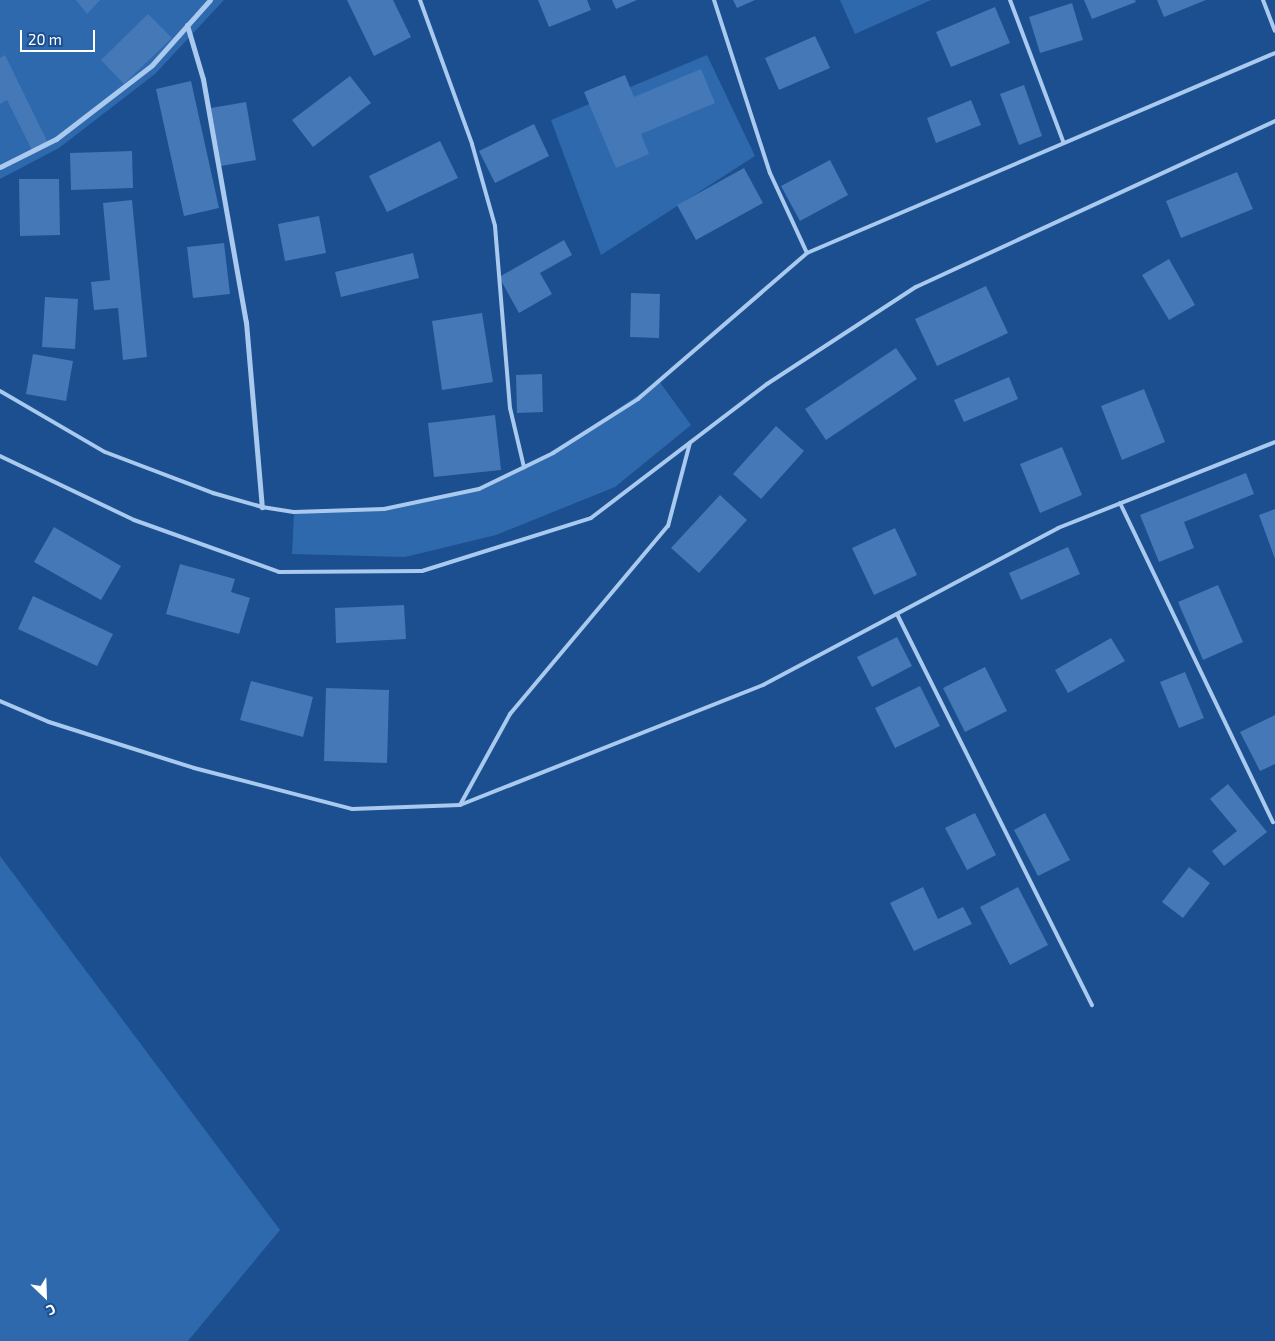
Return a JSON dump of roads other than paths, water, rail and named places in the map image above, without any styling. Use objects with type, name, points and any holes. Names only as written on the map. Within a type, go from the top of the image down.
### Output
[{"type":"street","points":[[0,167],[56,139],[152,65],[210,0]]},
{"type":"street","points":[[187,25],[203,79],[246,322],[262,507]]},
{"type":"lane","points":[[420,0],[472,144],[495,226],[510,408],[524,467]]},
{"type":"lane","points":[[714,0],[770,173],[807,253]]},
{"type":"lane","points":[[1010,0],[1063,141]]},
{"type":"lane","points":[[1263,0],[1275,31]]},
{"type":"lane","points":[[0,391],[105,452],[213,493],[262,507],[294,512],[384,508],[480,489],[524,467],[638,399],[807,253],[1063,141],[1275,53]]},
{"type":"lane","points":[[0,456],[134,520],[279,572],[422,571],[591,518],[767,384],[916,287],[1275,121]]},
{"type":"lane","points":[[0,701],[49,722],[194,768],[352,809],[460,805],[763,685],[1058,528],[1275,442]]},
{"type":"lane","points":[[460,805],[510,714],[668,526],[690,443]]},
{"type":"lane","points":[[1120,503],[1273,822]]},
{"type":"lane","points":[[897,614],[1092,1005]]}]
